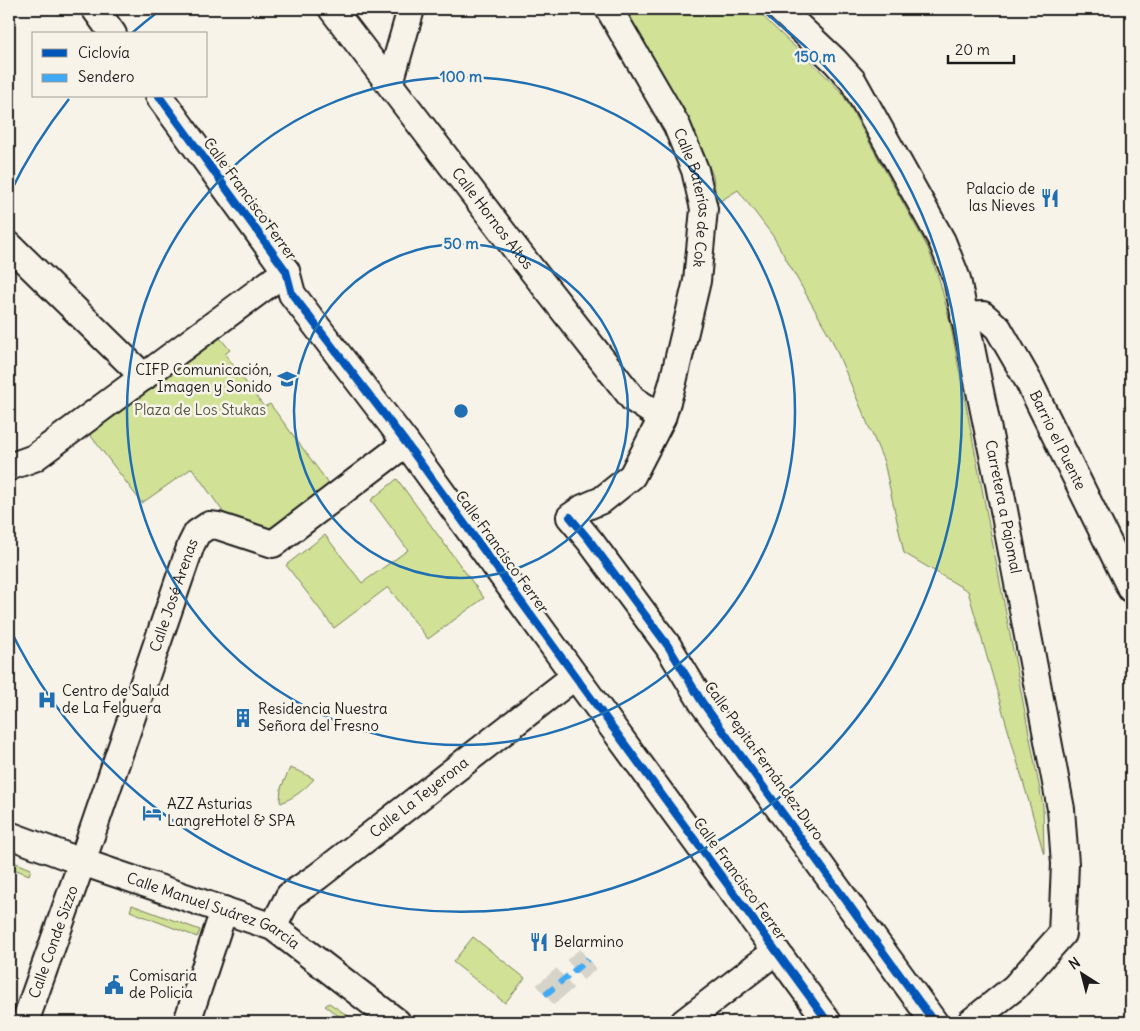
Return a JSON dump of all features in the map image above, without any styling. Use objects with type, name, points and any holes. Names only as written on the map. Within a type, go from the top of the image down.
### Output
[{"type":"street","points":[[95,9],[112,32]]},
{"type":"street","name":"Calle Hornos Altos","points":[[332,9],[633,399],[662,418]]},
{"type":"street","points":[[390,83],[411,9]]},
{"type":"street","name":"Calle Baterías de Cok","points":[[570,517],[583,508],[602,500],[632,476],[662,418],[675,375],[697,281],[704,209],[695,170],[677,126],[609,9]]},
{"type":"street","name":"Carretera a Pajomal","points":[[780,9],[836,61],[853,81],[942,241],[957,279],[999,484],[1061,809],[1065,864],[1062,934],[1015,987],[971,1022]]},
{"type":"street","name":"Calle Francisco Ferrer","points":[[159,98],[286,272],[292,294],[406,443],[828,1022]]},
{"type":"street","points":[[9,245],[144,377]]},
{"type":"street","points":[[9,468],[34,458],[286,272]]},
{"type":"street","name":"Barrio el Puente","points":[[964,316],[983,315],[998,328],[1029,382],[1131,589]]},
{"type":"street","name":"Calle José Arenas","points":[[82,862],[191,545],[197,533],[209,525],[218,526],[273,544],[406,443]]},
{"type":"street","points":[[590,542],[594,520],[602,500]]},
{"type":"street","name":"Calle Pepita Fernández Duro","points":[[570,517],[668,646],[702,702],[934,1022]]},
{"type":"street","name":"Calle La Teyerona","points":[[273,927],[289,896],[317,877],[574,676]]},
{"type":"street","name":"Calle Manuel Suárez García","points":[[9,835],[273,927],[397,1022]]},
{"type":"street","name":"Calle Conde Sizzo","points":[[25,1022],[82,862]]},
{"type":"street","points":[[187,1022],[224,910]]},
{"type":"street","points":[[684,1022],[776,951]]},
{"type":"green space","points":[[625,9],[756,9],[842,93],[928,248],[940,282],[950,322],[1043,806],[1044,854],[968,591],[904,553],[884,462],[832,340],[773,236],[738,190],[717,203],[713,176],[699,142]]},
{"type":"green space","name":"Plaza de Los Stukas","points":[[211,327],[230,350],[225,354],[264,407],[270,404],[332,488],[275,532],[231,523],[192,468],[142,503],[81,423]]},
{"type":"green space","points":[[397,479],[484,598],[428,639],[388,587],[334,628],[286,565],[325,535],[362,583],[408,550],[371,500]]},
{"type":"green space","points":[[290,768],[314,779],[299,793],[281,803],[281,788]]},
{"type":"green space","points":[[9,860],[31,869],[29,875],[9,867]]},
{"type":"green space","points":[[132,905],[200,930],[197,937],[130,911]]},
{"type":"green space","points":[[473,937],[525,978],[505,1003],[453,962]]},
{"type":"green space","points":[[329,1003],[357,1022],[347,1022],[325,1006]]},
{"type":"tunnel","points":[[545,995],[588,959]]},
{"type":"marked path","points":[[545,995],[588,959]]},
{"type":"cycle path","points":[[160,98],[286,271],[292,294],[406,443],[828,1022]]},
{"type":"cycle path","points":[[570,517],[668,646],[702,702],[934,1022]]},
{"type":"place","name":"Palacio de las Nieves","points":[[1050,198]]},
{"type":"place","name":"CIFP Comunicación, Imagen y Sonido","points":[[287,379]]},
{"type":"place","name":"Centro de Salud de La Felguera","points":[[47,700]]},
{"type":"place","name":"Residencia Nuestra Señora del Fresno","points":[[243,718]]},
{"type":"place","name":"AZZ Asturias LangreHotel & SPA","points":[[152,813]]},
{"type":"place","name":"Belarmino","points":[[539,942]]},
{"type":"place","name":"Comisaria de Policia","points":[[114,985]]}]
